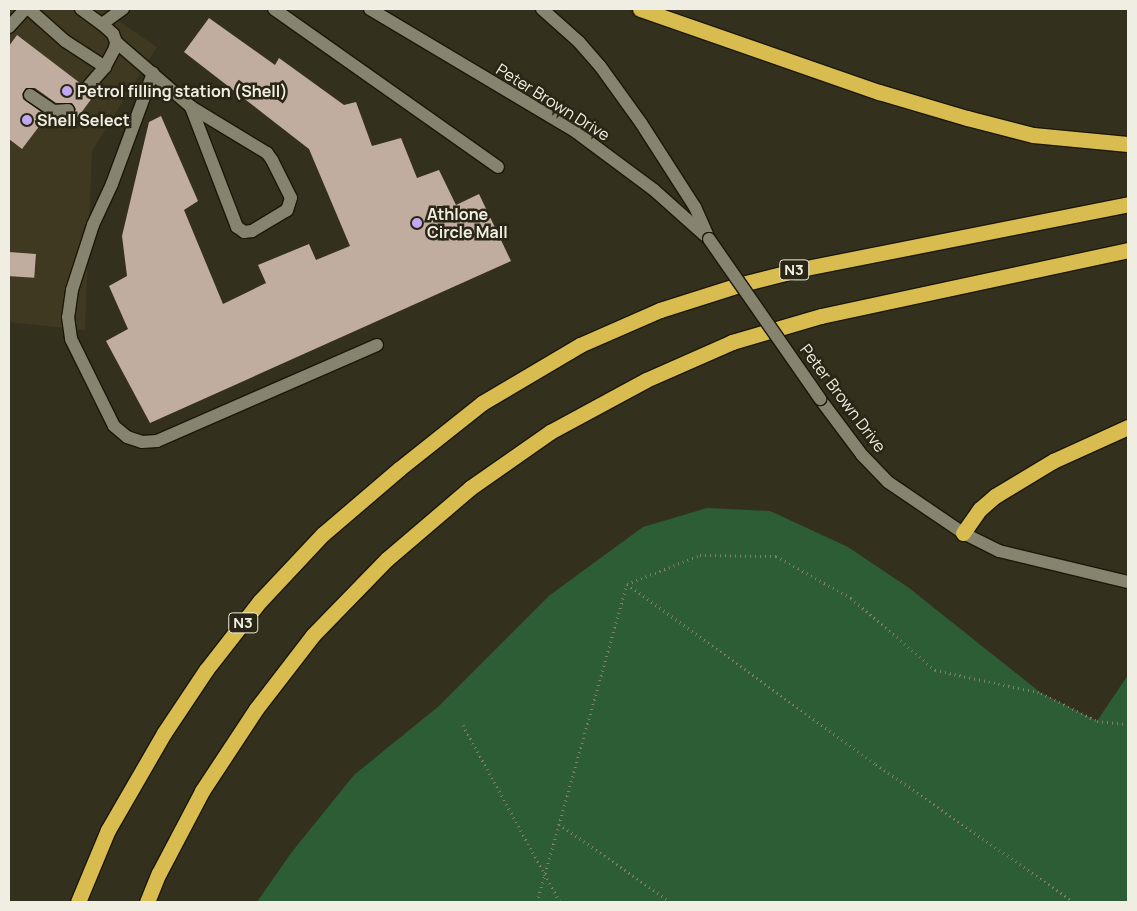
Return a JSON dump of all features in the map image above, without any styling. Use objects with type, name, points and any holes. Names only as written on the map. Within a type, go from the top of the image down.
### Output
[{"type":"highway","points":[[640,9],[879,92],[967,118],[1033,135],[1128,144]]},
{"type":"highway","name":"N3","points":[[78,902],[108,830],[164,733],[206,670],[260,601],[323,534],[399,469],[482,403],[580,345],[660,310],[742,284],[801,269],[1128,204]]},
{"type":"highway","points":[[147,902],[158,873],[202,791],[256,709],[314,635],[387,559],[470,488],[550,432],[646,380],[732,342],[820,316],[1128,250]]},
{"type":"highway","points":[[963,533],[980,509],[995,496],[1053,461],[1128,427]]},
{"type":"street","points":[[9,27],[25,9]]},
{"type":"street","points":[[29,9],[65,41],[105,66]]},
{"type":"street","points":[[81,9],[102,24],[113,34],[116,42],[191,107],[267,153],[290,198],[287,210],[252,232],[244,232],[238,227],[191,107]]},
{"type":"street","points":[[102,24],[123,9]]},
{"type":"street","points":[[274,9],[498,167]]},
{"type":"street","name":"Peter Brown Drive","points":[[370,9],[576,132],[654,190],[709,239]]},
{"type":"street","name":"Peter Brown Drive","points":[[542,9],[579,42],[623,99],[695,207],[709,239],[820,399],[862,455],[888,482],[963,533],[999,551],[1128,582]]},
{"type":"street","points":[[87,88],[105,66],[115,48],[116,42]]},
{"type":"street","points":[[153,73],[112,184],[93,225],[72,290],[68,317],[71,339],[114,426],[127,437],[142,442],[157,441],[377,345]]},
{"type":"street","points":[[30,94],[54,111],[68,110]]},
{"type":"path","points":[[627,584],[700,555],[776,556],[851,598],[935,670],[1041,693],[1097,721],[1128,724]]},
{"type":"path","points":[[537,902],[627,584]]},
{"type":"path","points":[[627,584],[876,764],[1074,902]]},
{"type":"path","points":[[463,725],[560,902]]},
{"type":"path","points":[[559,824],[671,902]]},
{"type":"shaded area","points":[[9,9],[101,9],[157,47],[92,151],[85,330],[9,322]]},
{"type":"green space","points":[[707,508],[770,511],[848,547],[909,588],[1041,693],[1097,721],[1128,675],[1128,902],[257,902],[291,853],[354,775],[439,706],[550,595],[643,527]]},
{"type":"building","name":"Athlone Circle Mall","points":[[209,18],[275,65],[279,58],[344,105],[356,102],[372,146],[401,138],[417,178],[439,170],[456,205],[479,194],[511,261],[150,423],[106,341],[128,329],[109,286],[127,276],[122,236],[149,122],[161,116],[198,201],[184,210],[223,304],[266,283],[258,265],[309,244],[316,260],[350,246],[309,149],[184,52]]},
{"type":"building","name":"Petrol filling station (Shell)","points":[[17,35],[80,83],[79,90],[82,94],[95,94],[78,117],[74,115],[76,109],[72,103],[56,103],[35,88],[26,88],[22,94],[23,99],[47,116],[22,149],[9,139],[9,46]]},
{"type":"building","points":[[9,252],[36,254],[34,278],[9,276]]},
{"type":"place","name":"Petrol filling station (Shell)","points":[[67,91]]},
{"type":"place","name":"Shell Select","points":[[27,120]]},
{"type":"place","name":"Athlone Circle Mall","points":[[417,223]]}]
